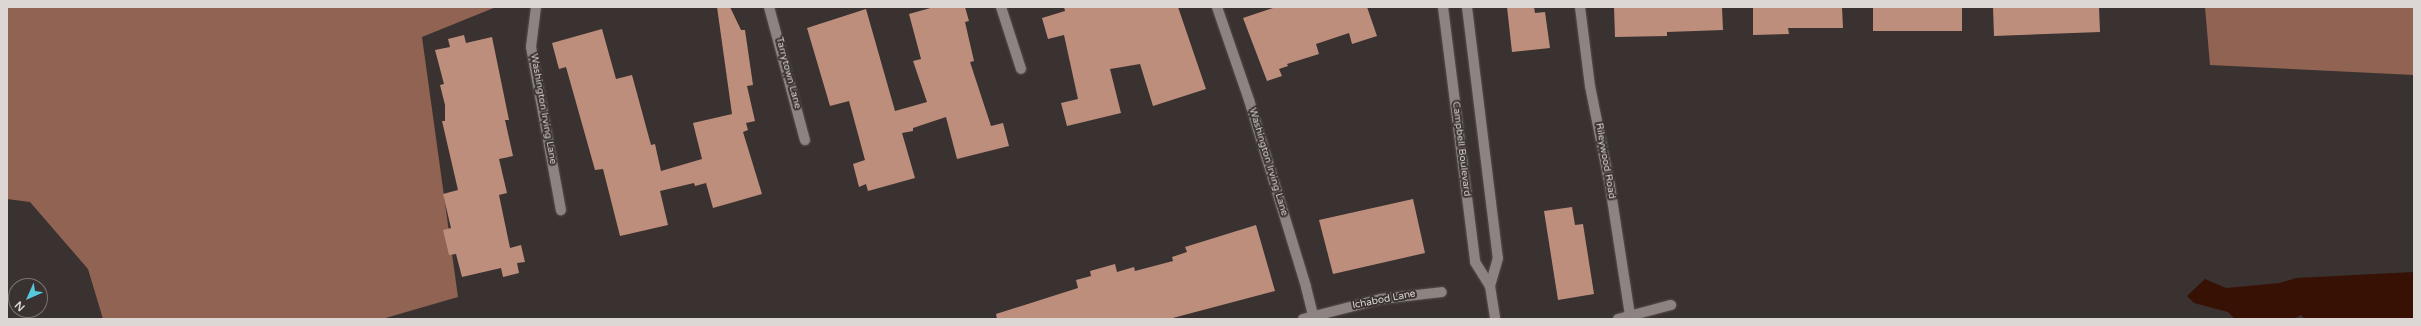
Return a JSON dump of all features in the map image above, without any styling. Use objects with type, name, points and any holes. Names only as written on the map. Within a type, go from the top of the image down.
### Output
[{"type":"street","name":"Washington Irving Lane","points":[[536,7],[531,47],[561,210]]},
{"type":"street","name":"Tarrytown Lane","points":[[769,7],[805,140]]},
{"type":"street","points":[[1001,7],[1021,69]]},
{"type":"street","name":"Washington Irving Lane","points":[[1217,7],[1249,100],[1310,318]]},
{"type":"street","name":"Campbell Boulevard","points":[[1443,7],[1475,262],[1490,286],[1495,319]]},
{"type":"street","name":"Campbell Boulevard","points":[[1467,7],[1498,258],[1490,286]]},
{"type":"street","name":"Rileywood Road","points":[[1580,7],[1590,86],[1610,186],[1630,316]]},
{"type":"street","name":"Ichabod Lane","points":[[1310,318],[1381,299],[1442,292]]},
{"type":"street","points":[[1618,319],[1671,305]]},
{"type":"shaded area","points":[[7,7],[496,7],[422,37],[458,297],[382,319],[103,319],[88,269],[30,202],[7,199]]},
{"type":"shaded area","points":[[2205,7],[2414,7],[2414,75],[2210,65]]},
{"type":"shaded area","points":[[2414,272],[2414,319],[2305,319],[2301,315],[2293,319],[2235,319],[2228,312],[2194,303],[2187,296],[2205,279],[2226,288],[2280,283],[2296,278]]},
{"type":"building","points":[[717,7],[730,7],[741,30],[745,30],[753,85],[747,86],[755,121],[746,123],[748,130],[743,132],[762,194],[713,208],[706,183],[695,186],[694,183],[660,191],[668,225],[620,236],[603,169],[595,170],[566,67],[559,69],[552,43],[602,29],[616,79],[632,75],[651,145],[655,144],[661,171],[702,159],[693,123],[732,114]]},
{"type":"building","points":[[934,7],[965,7],[969,21],[965,22],[974,61],[970,62],[991,126],[1003,123],[1009,146],[957,159],[946,117],[913,128],[913,131],[902,133],[915,178],[868,191],[866,184],[859,187],[853,164],[865,160],[849,101],[830,106],[807,28],[866,9],[895,111],[927,102],[913,61],[921,59],[909,14]]},
{"type":"building","points":[[1064,7],[1178,7],[1206,89],[1153,106],[1140,64],[1110,69],[1121,113],[1067,126],[1061,103],[1078,99],[1064,35],[1048,39],[1042,18],[1065,11]]},
{"type":"building","points":[[1276,7],[1367,7],[1377,36],[1352,44],[1349,33],[1316,44],[1319,54],[1287,64],[1288,66],[1279,69],[1282,76],[1267,81],[1243,18]]},
{"type":"building","points":[[1507,7],[1534,7],[1535,13],[1545,12],[1550,48],[1512,52]]},
{"type":"building","points":[[1614,7],[1722,7],[1723,30],[1667,32],[1667,36],[1615,37]]},
{"type":"building","points":[[1753,7],[1842,7],[1843,28],[1788,28],[1789,34],[1753,35]]},
{"type":"building","points":[[1873,7],[1962,7],[1962,31],[1873,31]]},
{"type":"building","points":[[1993,7],[2099,7],[2100,32],[1994,36]]},
{"type":"building","points":[[464,35],[466,43],[492,37],[509,120],[505,120],[513,156],[499,159],[507,193],[499,195],[510,248],[521,245],[525,262],[517,263],[519,273],[503,277],[501,268],[462,277],[456,254],[449,255],[443,230],[451,228],[443,194],[458,190],[442,121],[445,121],[445,105],[440,85],[444,84],[435,50],[450,47],[448,39]]},
{"type":"building","points":[[1413,199],[1425,253],[1333,274],[1319,220]]},
{"type":"building","points":[[1572,207],[1575,225],[1583,224],[1594,294],[1558,300],[1544,211]]},
{"type":"building","points":[[1256,225],[1275,291],[1169,319],[997,319],[996,314],[1078,288],[1076,280],[1091,276],[1090,271],[1115,264],[1117,272],[1134,267],[1135,271],[1173,261],[1172,257],[1187,252],[1185,247]]}]
